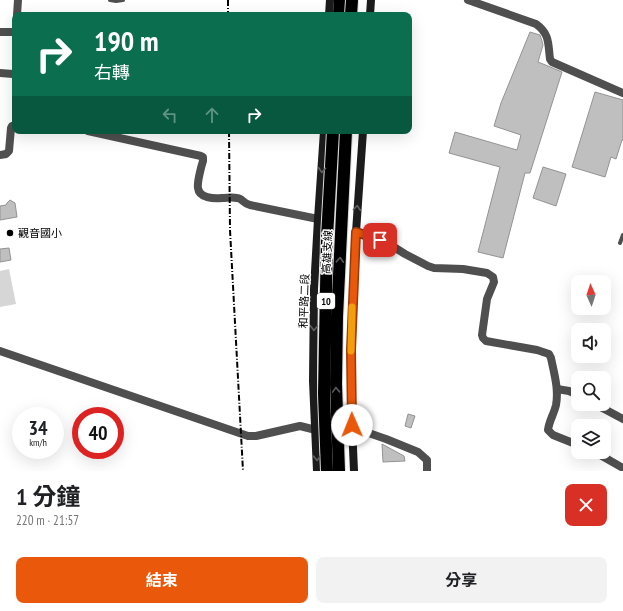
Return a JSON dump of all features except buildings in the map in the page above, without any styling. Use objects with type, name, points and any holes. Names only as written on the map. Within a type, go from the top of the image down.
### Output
[{"type":"highway","points":[[339,12],[340,0]]},
{"type":"highway","points":[[352,0],[352,12]]},
{"type":"highway","name":"高雄支線","points":[[327,471],[324,394],[327,237],[333,134]]},
{"type":"highway","name":"高雄支線","points":[[339,471],[336,376],[337,317],[346,134]]},
{"type":"street","points":[[17,12],[18,0]]},
{"type":"street","points":[[329,12],[330,0]]},
{"type":"street","points":[[370,12],[371,0]]},
{"type":"street","points":[[468,0],[536,24],[543,29],[547,36],[550,60],[552,62],[623,93]]},
{"type":"street","points":[[0,32],[12,32]]},
{"type":"street","points":[[0,73],[12,74]]},
{"type":"street","points":[[3,155],[9,151],[10,128],[12,126]]},
{"type":"street","points":[[102,134],[201,156],[202,161],[198,187],[199,192],[205,196],[240,198],[246,204],[318,219]]},
{"type":"street","name":"和平路二段","points":[[317,471],[313,381],[314,289],[324,134]]},
{"type":"street","points":[[354,471],[351,350],[356,232],[363,134]]},
{"type":"street","points":[[356,232],[384,241],[404,254],[434,268],[463,269],[491,274],[494,282],[487,299],[482,334],[483,338],[486,341],[537,350],[549,354],[557,389],[556,406],[548,426],[548,430],[549,433],[571,442]]},
{"type":"street","points":[[0,351],[248,436],[263,435],[300,426],[316,430],[360,430],[418,452],[427,460],[427,471]]},
{"type":"street","points":[[557,389],[571,392]]},
{"type":"street","points":[[608,411],[623,419]]},
{"type":"street","points":[[607,459],[623,468]]},
{"type":"lane","points":[[110,0],[123,0]]},
{"type":"lane","points":[[620,243],[623,235]]},
{"type":"shaded area","points":[[9,269],[16,304],[0,307],[0,271]]},
{"type":"railway","points":[[228,0],[228,12]]},
{"type":"railway","points":[[229,134],[230,230],[243,471]]},
{"type":"slow traffic","points":[[351,351],[352,307]]},
{"type":"place","name":"觀音國小","points":[[10,233]]},
{"type":"route","points":[[352,425],[351,350],[356,232],[380,240]]}]
